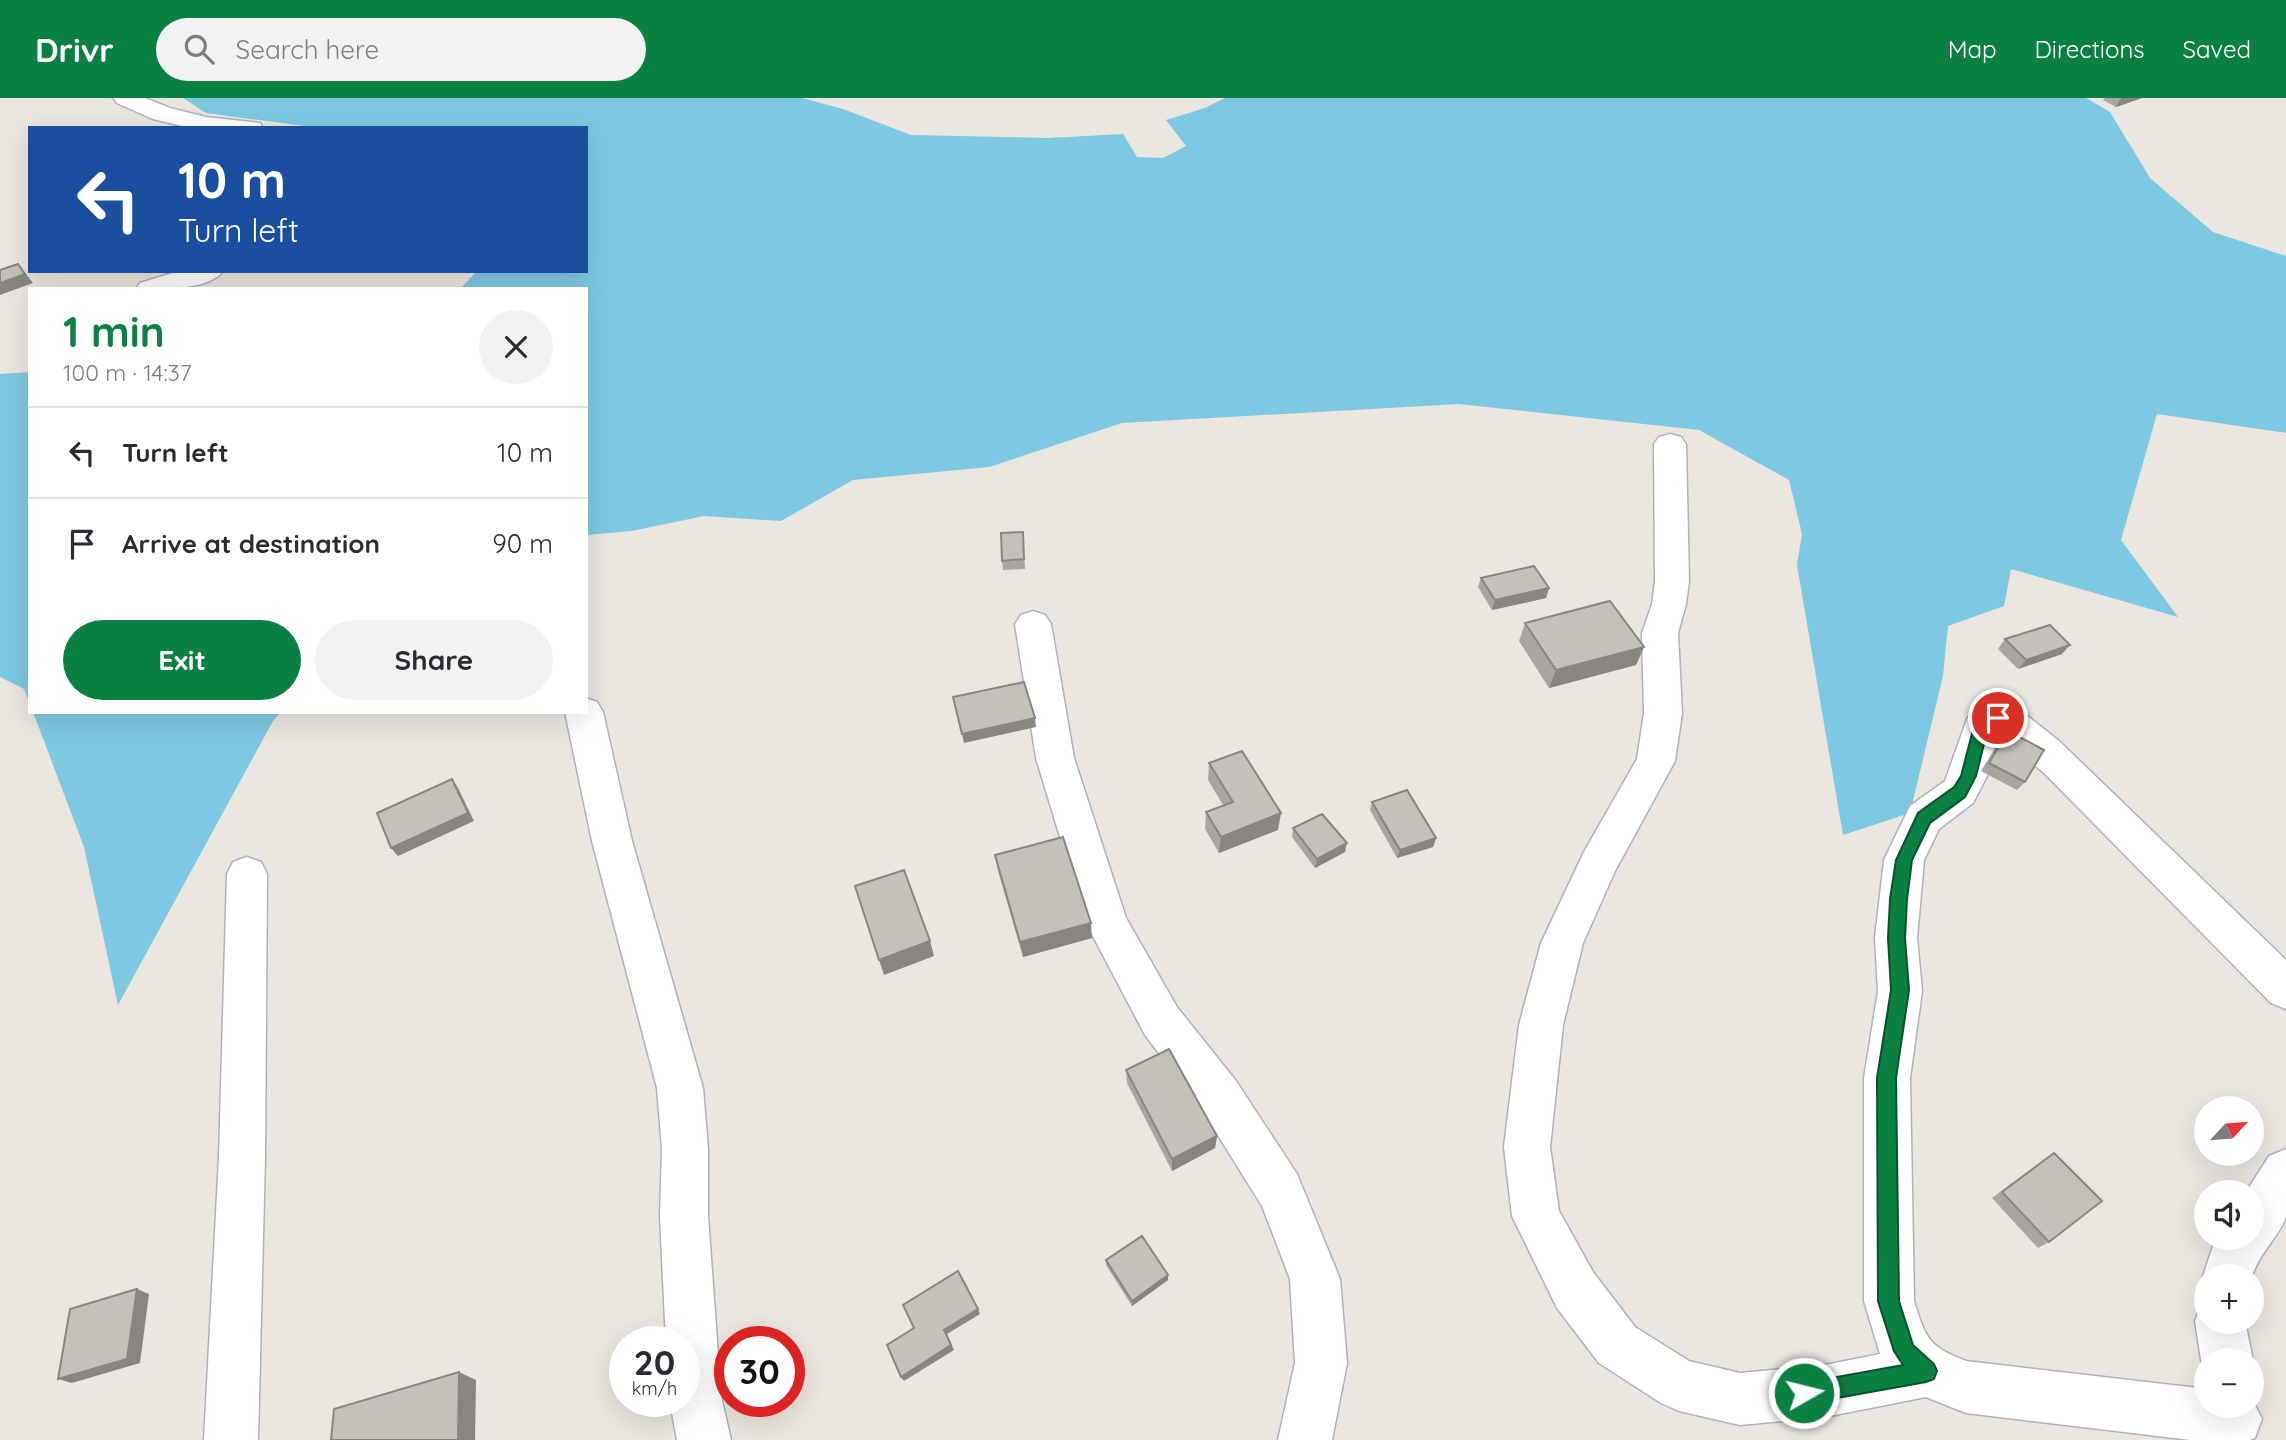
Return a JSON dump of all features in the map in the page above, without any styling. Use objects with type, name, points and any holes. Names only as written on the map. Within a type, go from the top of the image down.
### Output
[{"type":"street","points":[[125,98],[162,114],[228,126]]},
{"type":"street","points":[[157,287],[202,273]]},
{"type":"street","points":[[1670,444],[1672,581],[1669,604],[1660,633],[1663,713],[1656,761],[1598,864],[1562,943],[1541,1026],[1532,1089],[1527,1147],[1536,1216],[1575,1290],[1617,1345],[1679,1385],[1740,1399],[1825,1391],[1926,1371]]},
{"type":"street","points":[[1033,624],[1055,758],[1107,923],[1161,1021],[1220,1097],[1280,1191],[1315,1279],[1321,1363],[1306,1440]]},
{"type":"street","points":[[584,714],[612,841],[680,1088],[685,1149],[684,1216],[695,1396],[704,1440]]},
{"type":"street","points":[[2237,1422],[2094,1401],[1966,1387],[1926,1371],[1904,1351],[1889,1301],[1887,1078],[1900,990],[1896,938],[1904,860],[1924,818],[1959,792],[1968,776],[1980,730],[1986,722],[1998,718],[2014,726],[2042,747],[2130,831],[2286,989]]},
{"type":"street","points":[[232,1440],[245,1116],[247,874]]},
{"type":"street","points":[[2264,1207],[2286,1173]]},
{"type":"water","points":[[183,98],[802,98],[843,109],[911,135],[1048,138],[1123,134],[1137,157],[1163,158],[1186,146],[1166,120],[1205,108],[1225,98],[2086,98],[2110,112],[2150,178],[2213,232],[2286,256],[2286,433],[2157,414],[2121,540],[2178,617],[2011,569],[2004,606],[1948,626],[1943,676],[1910,813],[1843,835],[1797,565],[1802,534],[1789,480],[1699,430],[1459,404],[1122,423],[989,467],[853,480],[781,521],[704,516],[632,531],[588,535],[588,287],[462,287],[475,273],[588,273],[588,126],[304,126],[206,113]]},
{"type":"water","points":[[28,372],[28,700],[24,689],[0,677],[0,374]]},
{"type":"water","points":[[34,714],[279,714],[118,1005],[84,847]]},
{"type":"building","points":[[18,264],[25,274],[0,283],[0,270]]},
{"type":"building","points":[[1023,532],[1024,559],[1002,561],[1001,533]]},
{"type":"building","points":[[1534,566],[1549,588],[1495,600],[1481,578]]},
{"type":"building","points":[[1610,601],[1644,647],[1556,670],[1525,623]]},
{"type":"building","points":[[2050,625],[2070,645],[2026,660],[2005,639]]},
{"type":"building","points":[[1024,682],[1035,718],[962,734],[953,697]]},
{"type":"building","points":[[2008,731],[2044,750],[2025,782],[1989,763]]},
{"type":"building","points":[[1242,751],[1281,813],[1221,837],[1206,812],[1233,802],[1209,763]]},
{"type":"building","points":[[452,779],[468,813],[391,848],[377,813]]},
{"type":"building","points":[[1407,790],[1436,838],[1400,850],[1372,802]]},
{"type":"building","points":[[1322,814],[1347,843],[1317,859],[1293,828]]},
{"type":"building","points":[[1063,837],[1091,923],[1020,942],[995,855]]},
{"type":"building","points":[[904,870],[930,941],[879,960],[855,886]]},
{"type":"building","points":[[1169,1049],[1217,1136],[1172,1159],[1126,1070]]},
{"type":"building","points":[[2054,1153],[2102,1201],[2049,1242],[2002,1192]]},
{"type":"building","points":[[1142,1236],[1168,1275],[1132,1301],[1106,1260]]},
{"type":"building","points":[[958,1271],[978,1309],[944,1330],[951,1345],[901,1377],[887,1345],[914,1328],[903,1305]]},
{"type":"building","points":[[137,1289],[127,1359],[58,1379],[70,1309]]},
{"type":"building","points":[[459,1372],[458,1440],[331,1440],[334,1409]]},
{"type":"route","points":[[1804,1393],[1926,1371],[1904,1351],[1889,1301],[1886,1261],[1887,1078],[1900,990],[1896,938],[1899,899],[1904,860],[1924,818],[1959,792],[1976,753],[1980,730],[1986,722],[1998,718]]}]
